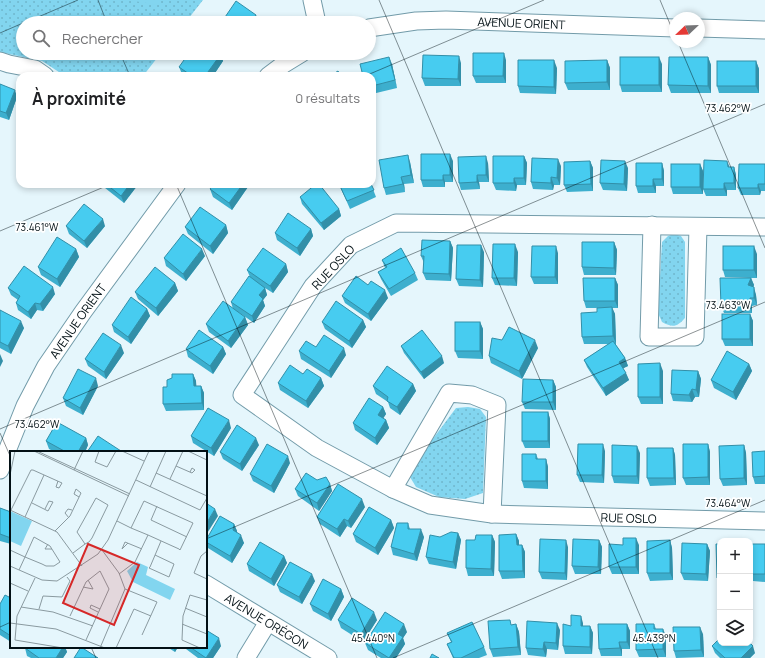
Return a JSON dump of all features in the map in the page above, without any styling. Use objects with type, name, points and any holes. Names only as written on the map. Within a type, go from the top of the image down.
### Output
[{"type":"street","points":[[312,0],[315,16]]},
{"type":"street","name":"AVENUE ORIENT","points":[[376,27],[416,21],[446,20],[669,28]]},
{"type":"street","points":[[705,28],[765,30]]},
{"type":"street","points":[[273,72],[291,60]]},
{"type":"street","points":[[0,61],[38,72]]},
{"type":"street","name":"AVENUE ORIENT","points":[[0,471],[8,446],[25,406],[46,366],[82,312],[174,188]]},
{"type":"street","name":"RUE OSLO","points":[[765,227],[396,223],[351,245],[313,286],[242,395],[317,448],[392,489],[430,505],[492,514],[765,521]]},
{"type":"street","points":[[652,225],[649,337],[695,337],[698,227]]},
{"type":"street","points":[[392,489],[450,393],[472,395],[496,405],[492,514]]},
{"type":"street","points":[[0,471],[10,476]]},
{"type":"street","name":"AVENUE ORÉGON","points":[[207,585],[328,658]]},
{"type":"street","points":[[246,658],[268,622]]},
{"type":"shaded area","points":[[0,0],[203,0],[190,16],[16,16],[16,55],[0,52]]},
{"type":"shaded area","points":[[159,0],[159,5],[134,1]]},
{"type":"shaded area","points":[[37,60],[156,60],[146,72],[59,72],[42,61]]},
{"type":"shaded area","points":[[674,234],[681,236],[685,242],[685,318],[677,325],[672,326],[662,322],[658,313],[662,242],[668,236]]},
{"type":"shaded area","points":[[468,407],[480,409],[486,417],[483,493],[465,499],[439,497],[416,487],[410,477],[414,464],[456,408]]},
{"type":"building","points":[[236,1],[256,15],[255,16],[226,16]]},
{"type":"building","points":[[473,53],[504,53],[503,76],[473,76]]},
{"type":"building","points":[[423,55],[459,56],[458,79],[422,78]]},
{"type":"building","points":[[389,57],[395,80],[376,85],[376,72],[362,72],[360,64]]},
{"type":"building","points":[[620,57],[659,57],[659,85],[620,85]]},
{"type":"building","points":[[669,57],[708,57],[708,86],[668,85]]},
{"type":"building","points":[[184,60],[217,60],[208,72],[186,72],[179,67]]},
{"type":"building","points":[[518,60],[554,60],[554,87],[518,86]]},
{"type":"building","points":[[607,60],[607,82],[565,83],[565,61]]},
{"type":"building","points":[[717,61],[756,61],[756,86],[717,86]]},
{"type":"building","points":[[0,84],[15,90],[6,113],[0,111]]},
{"type":"building","points":[[421,154],[450,154],[450,175],[443,175],[443,180],[421,180]]},
{"type":"building","points":[[408,155],[411,175],[401,177],[403,184],[384,188],[379,160]]},
{"type":"building","points":[[486,156],[486,175],[477,175],[477,182],[459,183],[458,157]]},
{"type":"building","points":[[493,156],[524,156],[524,178],[514,178],[514,183],[493,183]]},
{"type":"building","points":[[532,158],[558,159],[557,178],[551,177],[551,183],[531,182]]},
{"type":"building","points":[[601,160],[625,161],[624,184],[600,183]]},
{"type":"building","points":[[704,160],[727,161],[728,167],[734,167],[734,183],[724,183],[724,189],[703,189]]},
{"type":"building","points":[[590,161],[591,184],[564,185],[564,162]]},
{"type":"building","points":[[636,163],[662,163],[662,179],[653,179],[653,186],[636,186]]},
{"type":"building","points":[[671,164],[700,164],[700,187],[671,187]]},
{"type":"building","points":[[739,164],[765,164],[765,184],[758,184],[758,188],[738,188]]},
{"type":"building","points":[[111,188],[127,188],[121,196]]},
{"type":"building","points":[[211,188],[240,188],[229,203],[210,189]]},
{"type":"building","points":[[311,188],[322,188],[339,209],[321,223],[300,197]]},
{"type":"building","points":[[341,188],[373,188],[374,190],[347,201]]},
{"type":"building","points":[[84,204],[103,219],[84,241],[66,226]]},
{"type":"building","points":[[200,207],[226,225],[210,246],[185,227]]},
{"type":"building","points":[[288,213],[311,229],[297,248],[275,233]]},
{"type":"building","points":[[183,234],[202,249],[183,274],[164,258]]},
{"type":"building","points":[[57,237],[76,249],[57,279],[38,267]]},
{"type":"building","points":[[422,240],[450,241],[449,274],[423,273],[424,256],[421,256]]},
{"type":"building","points":[[582,242],[614,242],[614,268],[582,267]]},
{"type":"building","points":[[493,244],[515,244],[514,278],[492,278]]},
{"type":"building","points":[[457,245],[481,245],[480,280],[456,279]]},
{"type":"building","points":[[532,246],[556,246],[555,277],[531,277]]},
{"type":"building","points":[[723,246],[754,246],[754,270],[723,270]]},
{"type":"building","points":[[263,248],[286,264],[270,286],[247,270]]},
{"type":"building","points":[[401,248],[415,273],[389,289],[378,272],[387,267],[382,260]]},
{"type":"building","points":[[24,266],[53,287],[40,304],[35,303],[28,312],[16,303],[20,296],[8,288]]},
{"type":"building","points":[[155,267],[175,283],[156,308],[135,292]]},
{"type":"building","points":[[249,276],[265,288],[259,295],[263,299],[252,316],[231,302]]},
{"type":"building","points":[[356,276],[368,285],[371,281],[385,290],[368,314],[342,296]]},
{"type":"building","points":[[583,278],[615,278],[615,301],[584,301]]},
{"type":"building","points":[[720,278],[751,278],[748,285],[754,287],[754,298],[750,298],[750,305],[721,306]]},
{"type":"building","points":[[131,297],[147,309],[128,337],[112,325]]},
{"type":"building","points":[[223,301],[245,317],[228,341],[206,324]]},
{"type":"building","points":[[336,301],[363,320],[349,341],[322,322]]},
{"type":"building","points":[[612,307],[613,336],[582,337],[581,313],[597,312],[597,308]]},
{"type":"building","points":[[0,310],[21,321],[8,346],[0,342]]},
{"type":"building","points":[[722,314],[750,314],[750,339],[722,339]]},
{"type":"building","points":[[455,322],[480,322],[480,351],[455,351]]},
{"type":"building","points":[[509,327],[535,340],[519,371],[489,356],[492,338],[502,340]]},
{"type":"building","points":[[199,330],[223,347],[210,366],[186,349]]},
{"type":"building","points":[[422,330],[442,356],[421,372],[401,346]]},
{"type":"building","points":[[103,333],[121,345],[104,372],[85,359]]},
{"type":"building","points":[[324,335],[344,348],[329,371],[299,351],[306,341],[316,347]]},
{"type":"building","points":[[613,341],[625,358],[619,362],[626,373],[603,388],[584,360]]},
{"type":"building","points":[[727,351],[749,364],[733,392],[711,380]]},
{"type":"building","points":[[660,363],[660,397],[638,397],[638,364]]},
{"type":"building","points":[[290,365],[303,374],[307,369],[321,378],[306,401],[278,383]]},
{"type":"building","points":[[387,366],[413,384],[397,407],[387,401],[388,397],[373,386]]},
{"type":"building","points":[[78,369],[96,378],[80,408],[63,398]]},
{"type":"building","points":[[672,370],[698,371],[696,390],[692,389],[689,395],[671,394]]},
{"type":"building","points":[[172,374],[193,374],[194,386],[201,386],[202,403],[163,404],[163,387],[167,387],[167,380],[172,378]]},
{"type":"building","points":[[523,379],[553,380],[553,402],[522,402]]},
{"type":"building","points":[[369,398],[383,407],[378,415],[386,420],[375,438],[353,423]]},
{"type":"building","points":[[208,408],[229,420],[211,448],[191,436]]},
{"type":"building","points":[[522,412],[548,412],[548,441],[522,441]]},
{"type":"building","points":[[57,422],[86,438],[79,451],[64,451],[46,441]]},
{"type":"building","points":[[237,425],[256,438],[240,464],[220,452]]},
{"type":"building","points":[[98,436],[121,451],[88,451]]},
{"type":"building","points":[[267,444],[288,456],[271,486],[250,474]]},
{"type":"building","points":[[578,444],[603,444],[602,475],[577,475]]},
{"type":"building","points":[[683,444],[708,444],[708,477],[683,478]]},
{"type":"building","points":[[612,445],[637,446],[637,476],[612,476]]},
{"type":"building","points":[[744,445],[744,478],[720,479],[719,446]]},
{"type":"building","points":[[647,448],[673,448],[674,478],[647,478]]},
{"type":"building","points":[[765,451],[765,476],[753,477],[752,452]]},
{"type":"building","points":[[522,454],[536,454],[536,459],[546,459],[546,481],[522,481]]},
{"type":"building","points":[[306,473],[317,480],[326,477],[330,484],[317,503],[295,489]]},
{"type":"building","points":[[338,484],[362,499],[348,521],[344,519],[337,529],[317,517]]},
{"type":"building","points":[[207,504],[215,509],[207,522]]},
{"type":"building","points":[[369,507],[391,520],[375,548],[353,534]]},
{"type":"building","points":[[0,508],[10,512],[10,538],[0,534]]},
{"type":"building","points":[[220,516],[234,524],[233,530],[241,535],[230,556],[207,543],[207,538]]},
{"type":"building","points":[[397,523],[408,523],[408,529],[421,529],[414,554],[391,547]]},
{"type":"building","points":[[451,532],[458,533],[453,562],[426,557],[430,535],[440,537]]},
{"type":"building","points":[[516,534],[517,545],[522,545],[523,571],[499,571],[499,535]]},
{"type":"building","points":[[476,535],[492,535],[491,569],[466,568],[466,540],[475,540]]},
{"type":"building","points":[[623,538],[636,538],[636,567],[609,567],[609,544],[623,545]]},
{"type":"building","points":[[540,539],[566,540],[565,573],[539,572]]},
{"type":"building","points":[[573,539],[599,540],[598,567],[572,566]]},
{"type":"building","points":[[670,540],[670,573],[647,573],[647,541]]},
{"type":"building","points":[[260,542],[284,556],[271,579],[247,564]]},
{"type":"building","points":[[682,543],[707,544],[706,574],[681,573]]},
{"type":"building","points":[[716,544],[717,544],[717,578]]},
{"type":"building","points":[[753,544],[765,544],[765,574],[753,574]]},
{"type":"building","points":[[290,562],[312,574],[299,597],[277,585]]},
{"type":"building","points":[[323,579],[341,589],[328,614],[310,604]]},
{"type":"building","points":[[5,595],[10,598],[10,635],[0,629],[0,604]]},
{"type":"building","points":[[352,598],[374,612],[361,634],[338,620]]},
{"type":"building","points":[[385,612],[404,624],[398,634],[403,637],[389,658],[365,643]]},
{"type":"building","points":[[571,615],[581,616],[581,626],[590,626],[590,647],[563,646],[563,624],[571,626]]},
{"type":"building","points":[[510,620],[511,625],[516,624],[518,647],[490,649],[488,621]]},
{"type":"building","points":[[527,621],[557,623],[556,643],[544,642],[543,649],[526,648]]},
{"type":"building","points":[[472,622],[484,647],[461,658],[454,658],[447,644],[452,642],[447,633]]},
{"type":"building","points":[[598,624],[627,624],[627,642],[619,642],[620,648],[599,649]]},
{"type":"building","points":[[636,624],[654,624],[654,629],[663,629],[663,649],[636,650]]},
{"type":"building","points":[[673,627],[700,627],[701,650],[674,651]]},
{"type":"building","points":[[207,631],[219,638],[206,658],[191,648],[207,648]]},
{"type":"building","points":[[717,641],[717,646],[753,646],[741,658],[725,658],[712,646]]},
{"type":"building","points":[[25,648],[62,648],[56,658],[39,658]]},
{"type":"building","points":[[80,648],[83,648],[98,658],[74,658]]},
{"type":"building","points":[[432,654],[439,658],[430,658]]}]
